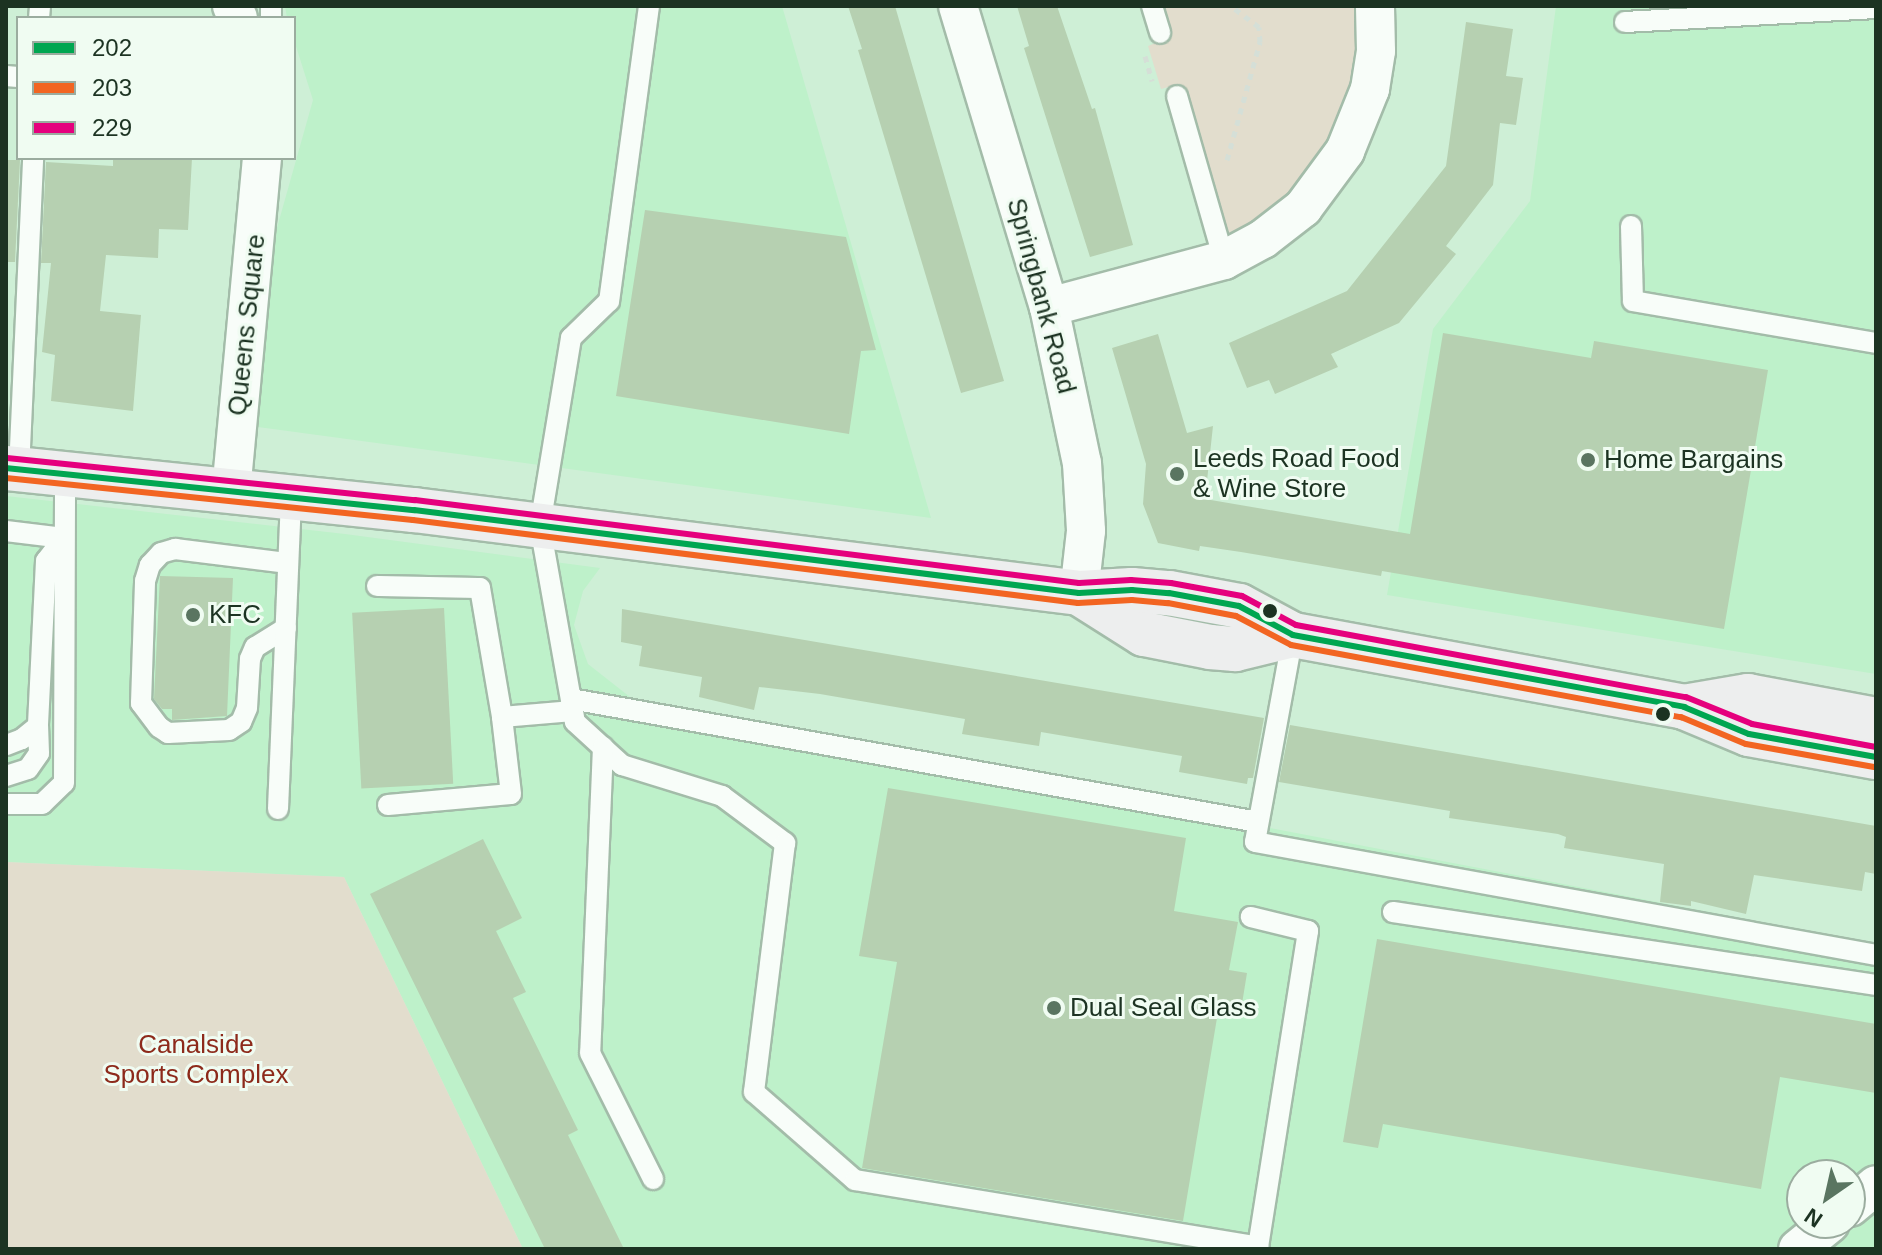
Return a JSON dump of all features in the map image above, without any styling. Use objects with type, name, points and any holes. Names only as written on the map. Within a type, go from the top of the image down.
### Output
[{"type":"main road","points":[[12,469],[291,497],[1079,593],[1144,634],[1235,649],[1293,635],[1684,707],[1749,734],[1876,757]]},
{"type":"main road","points":[[1684,707],[1748,696],[1876,720]]},
{"type":"street","name":"Springbank Road","points":[[958,6],[1049,307],[1082,463],[1086,531],[1079,593]]},
{"type":"street","points":[[1049,307],[1224,260],[1263,239],[1303,208],[1345,151],[1370,89],[1376,51],[1375,6]]},
{"type":"street","name":"Queens Square","points":[[231,492],[262,160]]},
{"type":"lane","points":[[649,6],[609,301],[571,338],[540,526],[575,722],[622,765],[722,796],[785,843],[754,1092],[855,1180],[1258,1247],[1308,931],[1251,917]]},
{"type":"lane","points":[[1152,6],[1160,33]]},
{"type":"lane","points":[[1625,22],[1876,8]]},
{"type":"lane","points":[[1177,96],[1224,260]]},
{"type":"lane","points":[[12,469],[33,160]]},
{"type":"lane","points":[[1631,226],[1633,301],[1876,343]]},
{"type":"lane","points":[[6,804],[42,804],[64,783],[65,475]]},
{"type":"lane","points":[[278,809],[291,497]]},
{"type":"lane","points":[[6,531],[64,538]]},
{"type":"lane","points":[[6,776],[28,769],[39,753],[46,561],[64,538]]},
{"type":"lane","points":[[286,628],[255,647],[250,659],[247,708],[241,722],[229,730],[168,733],[159,727],[141,703],[145,581],[150,565],[161,553],[175,549],[288,563]]},
{"type":"lane","points":[[377,586],[480,588],[502,717],[511,794],[388,805]]},
{"type":"lane","points":[[1293,635],[1255,842],[1876,955]]},
{"type":"lane","points":[[502,717],[572,705],[1258,822]]},
{"type":"lane","points":[[6,745],[22,739],[38,726]]},
{"type":"lane","points":[[603,747],[590,1053],[653,1179]]},
{"type":"lane","points":[[1393,912],[1876,985]]},
{"type":"path","points":[[1206,197],[1219,188],[1260,42],[1259,27],[1231,6]]},
{"type":"path","points":[[1160,33],[1141,39],[1158,101],[1177,96]]},
{"type":"shaded area","points":[[285,6],[782,6],[931,518],[258,427],[271,249],[313,100],[296,46],[296,16],[287,16]]},
{"type":"shaded area","points":[[1556,6],[1876,6],[1876,674],[1387,595],[1433,329],[1530,201]]},
{"type":"shaded area","points":[[6,496],[345,534],[600,568],[583,591],[574,625],[588,664],[644,708],[1876,944],[1876,1249],[523,1249],[344,877],[6,862]]},
{"type":"green space","points":[[1159,6],[1367,6],[1370,52],[1318,180],[1229,252],[1180,84],[1161,89],[1148,46],[1168,38]]},
{"type":"green space","name":"Canalside Sports Complex","points":[[6,862],[344,877],[523,1249],[6,1249]]},
{"type":"building","points":[[848,6],[895,6],[1004,381],[961,393],[858,50],[862,49]]},
{"type":"building","points":[[1017,6],[1057,6],[1092,109],[1095,108],[1133,245],[1090,257],[1024,48],[1029,46]]},
{"type":"building","points":[[1466,22],[1513,29],[1506,76],[1523,78],[1516,125],[1500,123],[1493,185],[1446,246],[1456,254],[1399,323],[1331,354],[1338,367],[1275,394],[1269,380],[1247,388],[1229,343],[1347,291],[1446,166]]},
{"type":"building","points":[[6,160],[20,160],[15,262],[6,262]]},
{"type":"building","points":[[113,160],[192,160],[188,230],[159,229],[158,258],[106,255],[100,311],[141,315],[133,411],[51,401],[55,355],[42,352],[51,263],[41,263],[46,162],[113,166]]},
{"type":"building","points":[[645,210],[846,237],[876,350],[861,351],[849,434],[616,396]]},
{"type":"building","name":"Home Bargains","points":[[1443,333],[1591,358],[1594,341],[1768,370],[1724,629],[1382,571],[1381,576],[1241,552],[1200,546],[1199,551],[1158,543],[1143,504],[1146,464],[1112,348],[1158,334],[1187,433],[1213,426],[1205,499],[1410,534]]},
{"type":"building","name":"KFC","points":[[160,576],[233,578],[227,716],[172,720],[172,709],[162,709],[154,699]]},
{"type":"building","points":[[444,608],[453,784],[361,789],[352,613]]},
{"type":"building","points":[[622,609],[1264,718],[1253,778],[1248,778],[1247,784],[1179,772],[1182,756],[1041,732],[1039,746],[962,734],[965,719],[820,694],[759,687],[754,710],[699,697],[702,677],[639,666],[642,646],[621,642]]},
{"type":"building","points":[[1290,725],[1876,826],[1876,874],[1865,872],[1862,891],[1754,875],[1746,914],[1691,901],[1691,906],[1660,902],[1664,864],[1564,848],[1566,837],[1558,834],[1449,818],[1450,811],[1279,782]]},
{"type":"building","name":"Dual Seal Glass","points":[[888,788],[1186,838],[1174,911],[1238,922],[1229,970],[1247,973],[1241,1010],[1219,1006],[1183,1221],[862,1168],[897,962],[859,956]]},
{"type":"building","points":[[483,839],[522,918],[496,931],[526,992],[513,998],[578,1130],[568,1135],[624,1249],[545,1249],[370,894]]},
{"type":"building","points":[[1377,939],[1876,1024],[1876,1093],[1780,1077],[1761,1189],[1383,1124],[1378,1148],[1343,1142]]},
{"type":"transit line","name":"229","points":[[7,458],[415,500],[1079,583],[1131,580],[1171,583],[1242,596],[1296,625],[1686,697],[1752,724],[1876,747]]},
{"type":"transit line","name":"202","points":[[6,468],[414,510],[1079,593],[1132,590],[1169,593],[1239,606],[1293,635],[1684,707],[1749,734],[1876,757]]},
{"type":"transit line","name":"203","points":[[6,478],[413,520],[1078,603],[1132,600],[1168,603],[1236,616],[1291,645],[1681,717],[1746,744],[1874,767]]},
{"type":"place","name":"Home Bargains","points":[[1588,460]]},
{"type":"place","name":"Leeds Road Food & Wine Store","points":[[1177,474]]},
{"type":"place","name":"KFC","points":[[193,615]]},
{"type":"place","name":"Dual Seal Glass","points":[[1054,1008]]}]
